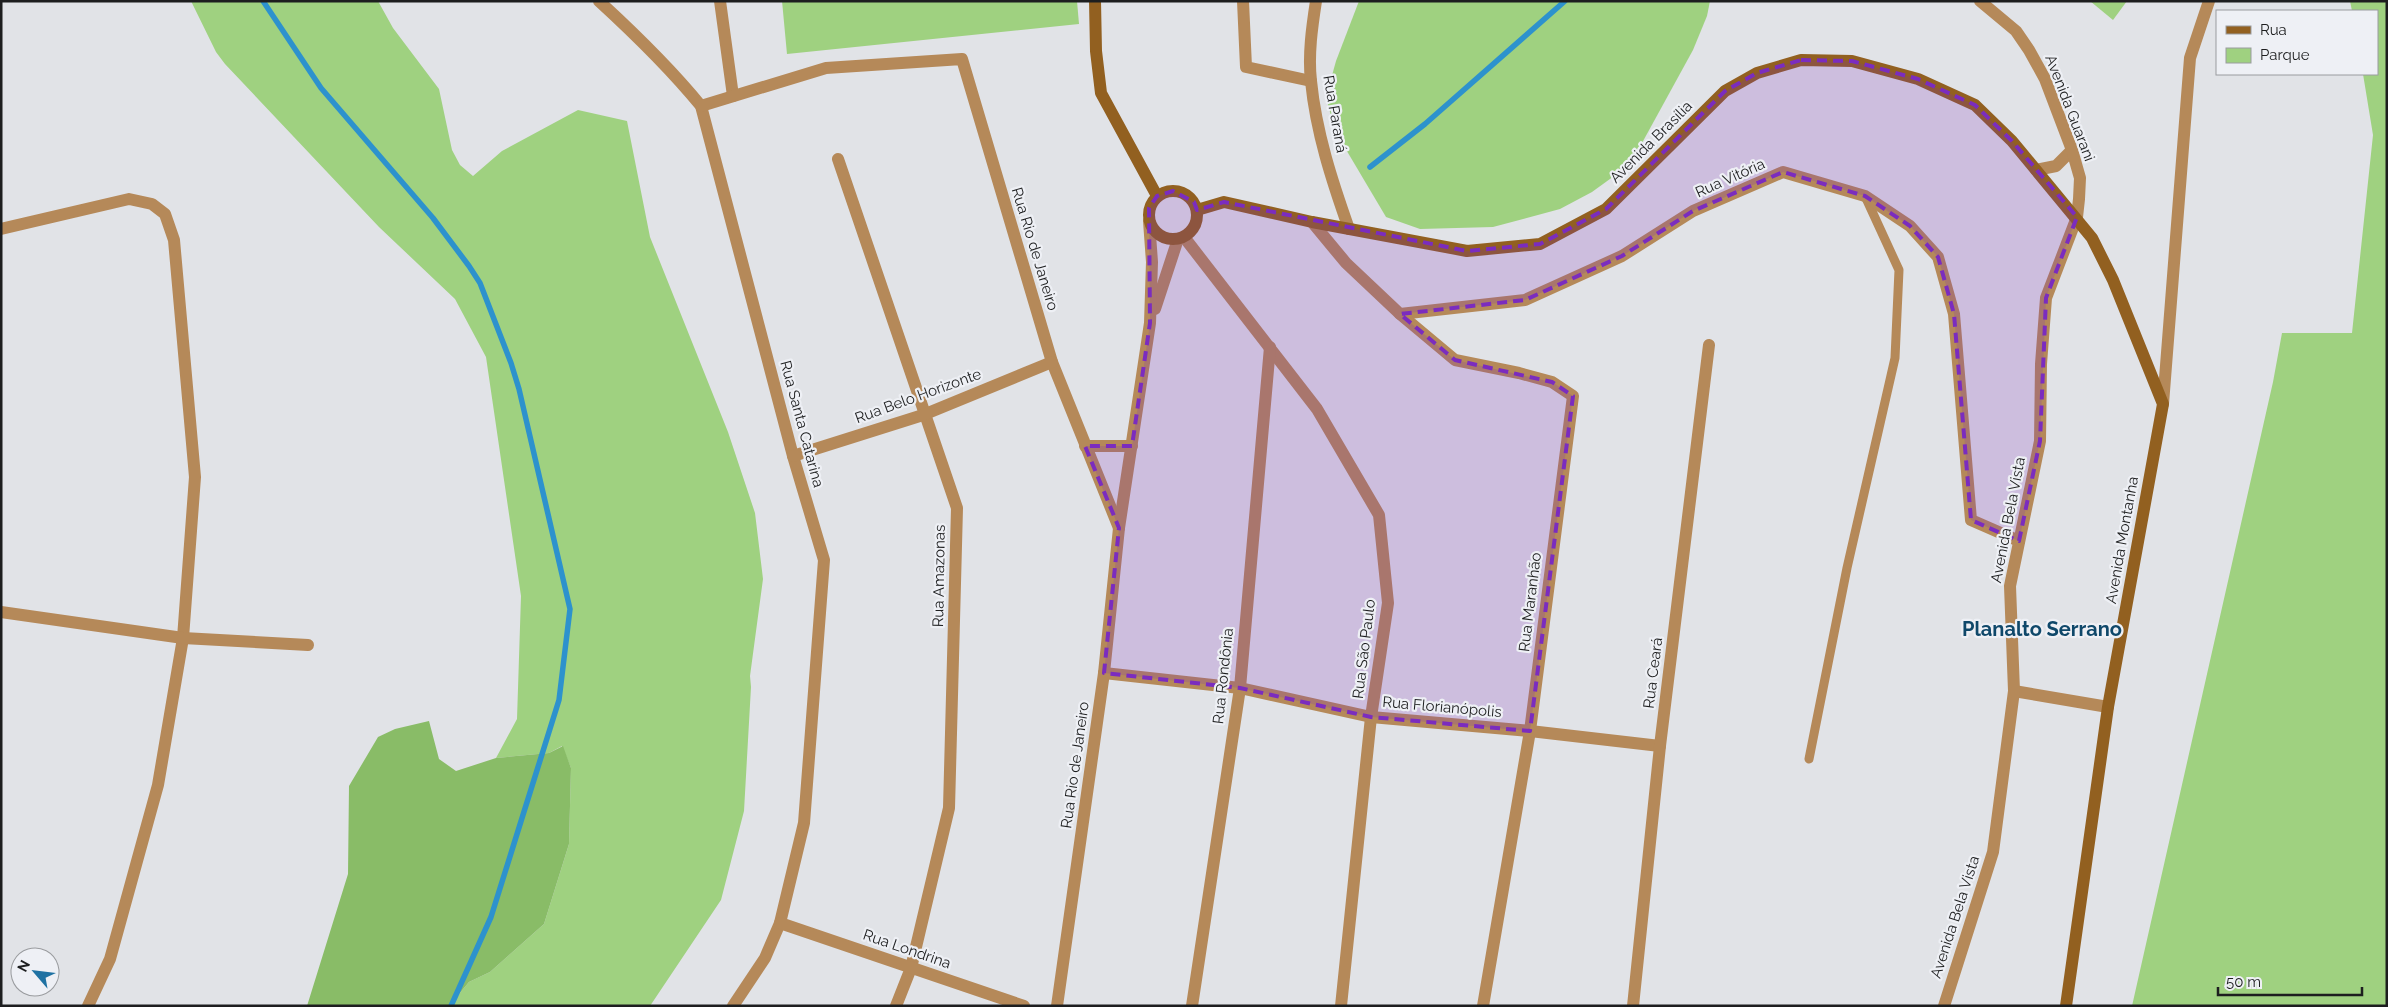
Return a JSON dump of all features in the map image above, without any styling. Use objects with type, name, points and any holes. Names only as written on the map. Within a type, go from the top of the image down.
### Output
[{"type":"street","points":[[599,1],[678,77],[701,106],[733,96],[720,1]]},
{"type":"street","points":[[1095,1],[1096,51],[1101,93],[1157,196]]},
{"type":"street","points":[[1244,1],[1246,67],[1311,80]]},
{"type":"street","name":"Rua Paraná","points":[[1316,1],[1311,32],[1311,80],[1321,144],[1349,229]]},
{"type":"street","name":"Avenida Guarani","points":[[1980,1],[2016,32],[2029,50],[2045,79],[2072,150],[2080,178],[2077,217]]},
{"type":"street","points":[[2163,404],[2190,58],[2209,1]]},
{"type":"street","name":"Rua Rio de Janeiro","points":[[733,96],[826,68],[962,59],[1052,362],[1119,528]]},
{"type":"street","name":"Avenida Brasília","points":[[1197,210],[1224,202],[1312,222],[1467,251],[1540,244],[1606,210],[1725,91],[1757,73],[1800,60],[1852,61],[1918,79],[1974,105],[2012,141],[2077,217]]},
{"type":"street","name":"Rua Santa Catarina","points":[[701,106],[793,456],[824,560],[804,823],[780,922],[765,958],[733,1006]]},
{"type":"street","points":[[2036,170],[2056,166],[2072,150]]},
{"type":"street","name":"Rua Amazonas","points":[[838,159],[923,415],[957,508],[950,808],[912,968],[896,1006]]},
{"type":"street","name":"Rua Vitória","points":[[1400,314],[1525,300],[1622,256],[1693,211],[1783,172],[1865,196],[1910,226],[1938,257],[1954,314],[1970,520],[2019,541]]},
{"type":"street","points":[[1164,192],[1181,192],[1194,202],[1197,210],[1194,226],[1181,238],[1168,239],[1160,236],[1149,221],[1150,208],[1157,196],[1164,192]]},
{"type":"street","points":[[1,229],[129,199],[152,204],[165,214],[174,240],[195,477],[183,638],[158,785],[110,959],[88,1006]]},
{"type":"street","points":[[2077,217],[2092,238],[2113,280],[2163,404]]},
{"type":"street","name":"Avenida Bela Vista","points":[[1944,1006],[1993,852],[2014,691],[2010,586],[2040,441],[2041,364],[2046,298],[2077,217]]},
{"type":"street","name":"Rua Rio de Janeiro","points":[[1057,1006],[1104,673],[1119,528],[1150,323],[1152,262],[1149,221]]},
{"type":"street","points":[[1312,222],[1346,263],[1400,314]]},
{"type":"street","name":"Rua Rio de Janeiro","points":[[1150,323],[1181,238]]},
{"type":"street","name":"Rua São Paulo","points":[[1181,238],[1270,347],[1317,409],[1378,515],[1388,603],[1371,717],[1341,1006]]},
{"type":"street","name":"Rua Maranhão","points":[[1400,314],[1455,360],[1552,382],[1573,396],[1530,731],[1483,1006]]},
{"type":"street","name":"Rua Ceará","points":[[1633,1006],[1660,746],[1709,345]]},
{"type":"street","name":"Rua Rondônia","points":[[1192,1006],[1240,688],[1270,347]]},
{"type":"street","name":"Rua Belo Horizonte","points":[[793,456],[923,415],[1052,362]]},
{"type":"street","name":"Avenida Montanha","points":[[2066,1006],[2108,707],[2163,404]]},
{"type":"street","points":[[1086,446],[1132,446]]},
{"type":"street","points":[[1,612],[183,638],[308,645]]},
{"type":"street","name":"Rua Florianópolis","points":[[1104,673],[1240,688],[1371,717],[1530,731],[1660,746]]},
{"type":"street","points":[[2014,691],[2108,707]]},
{"type":"street","name":"Rua Londrina","points":[[780,922],[1024,1006]]},
{"type":"lane","points":[[1809,759],[1847,568],[1896,358],[1899,270],[1865,196]]},
{"type":"highlighted area","points":[[1801,60],[1852,61],[1918,79],[1975,105],[2012,141],[2077,217],[2046,298],[2040,441],[2019,541],[1971,520],[1954,314],[1938,257],[1910,226],[1865,196],[1783,172],[1693,211],[1622,256],[1525,300],[1400,314],[1455,360],[1552,382],[1573,396],[1530,731],[1371,717],[1240,688],[1104,673],[1119,528],[1085,446],[1132,446],[1150,323],[1149,208],[1157,196],[1173,191],[1194,202],[1197,210],[1224,202],[1467,251],[1540,244],[1606,209],[1725,91],[1757,73]]},
{"type":"green space","points":[[191,1],[378,1],[393,28],[439,89],[452,150],[460,165],[473,176],[502,151],[578,110],[627,121],[650,237],[728,432],[755,513],[763,579],[750,676],[744,811],[721,900],[650,1006],[449,1006],[469,982],[490,972],[544,924],[569,844],[571,768],[562,746],[549,753],[496,758],[517,719],[521,596],[486,357],[455,299],[379,227],[225,64],[216,52]]},
{"type":"green space","points":[[782,1],[1077,1],[1079,24],[787,54]]},
{"type":"green space","points":[[1359,1],[1710,1],[1707,16],[1693,50],[1642,143],[1621,171],[1592,192],[1560,209],[1493,227],[1420,229],[1386,217],[1335,131],[1326,97],[1336,61]]},
{"type":"green space","points":[[2090,1],[2127,1],[2113,20]]},
{"type":"green space","points":[[2350,1],[2387,1],[2387,1006],[2132,1006],[2273,382],[2282,333],[2352,333],[2373,135],[2363,75],[2378,75],[2378,10],[2352,10]]},
{"type":"green space","points":[[429,721],[439,759],[456,771],[496,758],[549,753],[563,746],[571,768],[569,844],[544,924],[490,972],[469,982],[449,1006],[307,1006],[348,874],[349,786],[378,737],[395,729]]},
{"type":"waterway","points":[[263,1],[321,88],[433,218],[480,283],[519,389],[570,609],[559,700],[491,917],[451,1006]]},
{"type":"waterway","points":[[1370,167],[1425,124],[1565,1]]},
{"type":"district","name":"Planalto Serrano","points":[[2042,629]]}]
